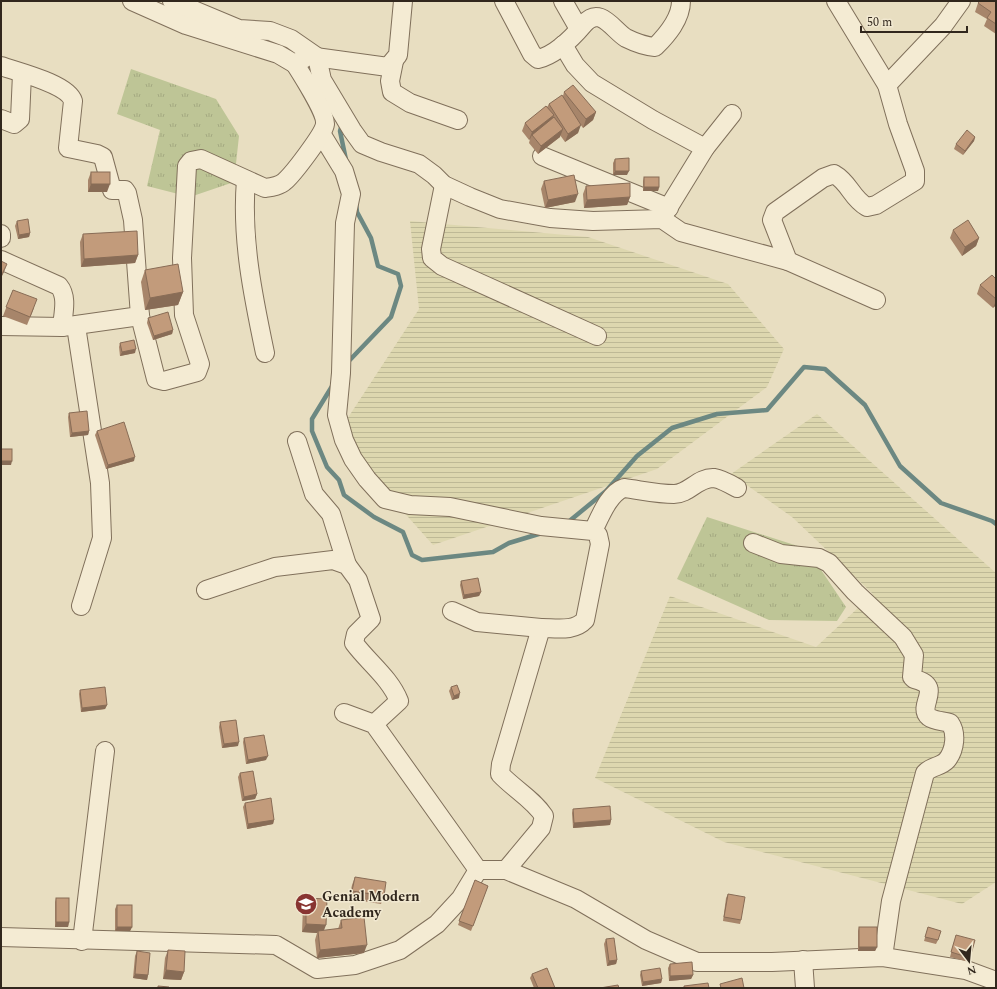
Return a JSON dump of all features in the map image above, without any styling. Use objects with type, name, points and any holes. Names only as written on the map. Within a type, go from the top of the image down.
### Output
[{"type":"street","points":[[132,1],[186,25],[278,54],[305,59],[388,67],[398,55],[403,1]]},
{"type":"street","points":[[172,1],[239,29],[270,31],[291,39],[322,80],[362,144],[381,152],[419,164],[444,185],[500,208],[550,218],[593,222],[665,213]]},
{"type":"street","points":[[504,1],[534,58],[542,58],[563,45],[588,19],[598,17],[606,20],[625,37],[641,45],[655,47],[668,34],[681,8],[681,1]]},
{"type":"street","points":[[563,1],[579,29]]},
{"type":"street","points":[[788,260],[772,220],[775,212],[823,178],[834,174],[843,179],[858,202],[867,207],[876,205],[915,181],[915,171],[898,124],[887,85],[836,1]]},
{"type":"street","points":[[887,85],[943,26],[961,1]]},
{"type":"street","points":[[563,45],[575,65],[592,84],[653,120],[705,148]]},
{"type":"street","points":[[1,66],[61,87],[72,97],[73,101],[68,148],[97,154],[103,158],[112,190],[124,190],[128,193],[133,220],[140,316],[156,380],[164,381],[196,372],[200,364],[184,315],[182,258],[187,166],[191,161],[200,159],[265,188],[276,187],[285,182],[322,135],[325,124],[305,59]]},
{"type":"street","points":[[394,61],[390,82],[392,92],[410,103],[458,120]]},
{"type":"street","points":[[1,119],[14,124],[20,119],[22,74]]},
{"type":"street","points":[[665,213],[705,148],[732,114]]},
{"type":"street","points":[[322,135],[344,171],[351,194],[345,223],[341,365],[337,415],[344,440],[352,459],[385,499],[410,505],[450,507],[541,526],[567,530],[593,531],[598,535],[600,544],[585,620],[579,626],[570,628],[541,628],[476,622],[452,611]]},
{"type":"street","points":[[542,156],[665,213],[681,232],[788,260],[876,300]]},
{"type":"street","points":[[246,180],[244,202],[251,286],[265,353]]},
{"type":"street","points":[[444,185],[431,249],[432,258],[442,266],[597,336]]},
{"type":"street","points":[[1,260],[59,286],[63,291],[88,413],[100,483],[102,538],[81,606]]},
{"type":"street","points":[[3,330],[69,326],[140,316]]},
{"type":"street","points":[[297,441],[314,494],[331,514],[347,565],[358,580],[371,619],[356,634],[354,643],[383,677],[396,694],[399,701],[374,724]]},
{"type":"street","points":[[593,531],[613,495],[618,490],[624,488],[674,494],[687,490],[701,480],[708,478],[715,478],[737,488]]},
{"type":"street","points":[[753,544],[781,554],[819,558],[829,563],[837,570],[855,592],[903,637],[914,655],[912,677],[914,680],[925,683],[928,687],[929,692],[925,710],[927,715],[930,718],[950,723],[953,727],[955,736],[954,745],[947,760],[929,768],[925,773],[891,901],[882,957]]},
{"type":"street","points":[[206,590],[275,567],[333,560],[347,565]]},
{"type":"street","points":[[506,870],[540,828],[544,816],[538,806],[500,774],[501,764],[541,628]]},
{"type":"street","points":[[344,713],[374,724],[478,870]]},
{"type":"street","points":[[82,940],[105,751]]},
{"type":"street","points":[[478,870],[506,870],[576,899],[646,940],[697,962],[772,962],[882,957],[966,970],[996,981]]},
{"type":"street","points":[[1,937],[276,945],[317,969],[355,965],[400,950],[437,924],[461,898],[478,870]]},
{"type":"street","points":[[803,960],[805,988]]},
{"type":"shaded area","points":[[410,221],[588,237],[728,284],[784,349],[767,387],[657,469],[433,545],[336,436],[419,309]]},
{"type":"shaded area","points":[[817,414],[996,573],[996,882],[962,904],[724,842],[595,778],[670,596],[816,647],[873,594],[792,517],[731,474]]},
{"type":"green space","points":[[131,69],[216,99],[239,136],[234,182],[190,197],[147,186],[160,130],[117,114]]},
{"type":"green space","points":[[707,517],[807,549],[846,607],[837,621],[769,620],[677,579]]},
{"type":"building","points":[[980,1],[996,1],[996,24],[987,18],[991,12],[978,3]]},
{"type":"building","points":[[573,85],[596,112],[586,119],[564,92]]},
{"type":"building","points":[[562,95],[581,125],[568,134],[549,104]]},
{"type":"building","points":[[546,106],[554,115],[532,132],[525,123]]},
{"type":"building","points":[[554,117],[563,129],[541,146],[532,135]]},
{"type":"building","points":[[967,130],[975,137],[965,151],[956,144]]},
{"type":"building","points":[[629,158],[629,171],[615,171],[615,159]]},
{"type":"building","points":[[91,172],[110,172],[110,184],[91,184]]},
{"type":"building","points":[[574,175],[578,194],[548,200],[544,181]]},
{"type":"building","points":[[644,177],[659,177],[659,187],[644,187]]},
{"type":"building","points":[[630,183],[630,197],[587,200],[586,186]]},
{"type":"building","points":[[28,219],[30,233],[19,235],[17,221]]},
{"type":"building","points":[[968,220],[979,238],[965,247],[953,230]]},
{"type":"building","points":[[137,231],[138,255],[84,259],[83,234]]},
{"type":"building","points":[[1,261],[7,264],[1,276]]},
{"type":"building","points":[[178,264],[183,292],[150,298],[145,270]]},
{"type":"building","points":[[992,275],[996,279],[996,299],[980,285]]},
{"type":"building","points":[[13,290],[37,299],[30,317],[6,307]]},
{"type":"building","points":[[168,312],[173,330],[154,336],[148,318]]},
{"type":"building","points":[[134,340],[136,349],[122,352],[120,343]]},
{"type":"building","points":[[87,411],[89,431],[72,433],[69,413]]},
{"type":"building","points":[[124,422],[135,457],[108,465],[97,431]]},
{"type":"building","points":[[1,449],[12,449],[12,461],[1,461]]},
{"type":"building","points":[[478,578],[481,592],[464,595],[461,581]]},
{"type":"building","points":[[457,685],[460,693],[454,696],[451,687]]},
{"type":"building","points":[[105,687],[107,705],[82,708],[80,690]]},
{"type":"building","points":[[236,720],[239,742],[224,744],[220,722]]},
{"type":"building","points":[[264,735],[268,756],[248,760],[244,738]]},
{"type":"building","points":[[253,771],[257,794],[244,797],[240,773]]},
{"type":"building","points":[[271,798],[274,820],[248,824],[245,803]]},
{"type":"building","points":[[610,806],[611,820],[574,823],[573,809]]},
{"type":"building","points":[[355,877],[386,882],[384,896],[352,891]]},
{"type":"building","points":[[475,880],[488,886],[473,926],[459,921]]},
{"type":"building","points":[[728,894],[745,897],[741,920],[724,917]]},
{"type":"building","points":[[56,898],[69,898],[69,922],[56,922]]},
{"type":"building","points":[[306,898],[327,899],[326,925],[306,924]]},
{"type":"building","points":[[117,905],[132,905],[132,927],[117,927]]},
{"type":"building","points":[[364,917],[367,945],[320,950],[318,931],[342,928],[341,920]]},
{"type":"building","points":[[859,927],[877,927],[877,947],[859,947]]},
{"type":"building","points":[[928,927],[941,931],[938,940],[925,937]]},
{"type":"building","points":[[956,935],[975,940],[970,958],[951,952]]},
{"type":"building","points":[[614,938],[617,960],[609,961],[606,939]]},
{"type":"building","points":[[168,950],[185,951],[184,972],[166,970]]},
{"type":"building","points":[[137,951],[150,953],[148,975],[135,974]]},
{"type":"building","points":[[692,962],[693,975],[670,976],[670,964]]},
{"type":"building","points":[[547,968],[555,988],[538,988],[532,974]]},
{"type":"building","points":[[660,968],[662,979],[643,982],[641,971]]},
{"type":"building","points":[[742,978],[744,988],[721,988],[720,984]]},
{"type":"building","points":[[708,983],[709,988],[684,988],[684,986]]},
{"type":"building","points":[[618,985],[619,988],[600,988]]},
{"type":"building","points":[[158,986],[169,987],[169,988],[158,988]]},
{"type":"waterway","points":[[342,124],[340,131],[346,160]]},
{"type":"waterway","points":[[346,364],[391,317],[401,286],[398,274],[378,266],[371,238],[357,212],[356,204]]},
{"type":"waterway","points":[[567,523],[606,491],[637,456],[672,428],[717,414],[767,410],[804,367],[825,369],[865,405],[900,466],[941,503],[992,521],[996,524]]},
{"type":"waterway","points":[[334,383],[312,419],[312,431],[327,467],[339,480],[344,495],[374,517],[403,532],[412,555],[422,560],[493,552],[509,543],[542,533]]},
{"type":"place","name":"Genial Modern Academy","points":[[306,904]]}]
